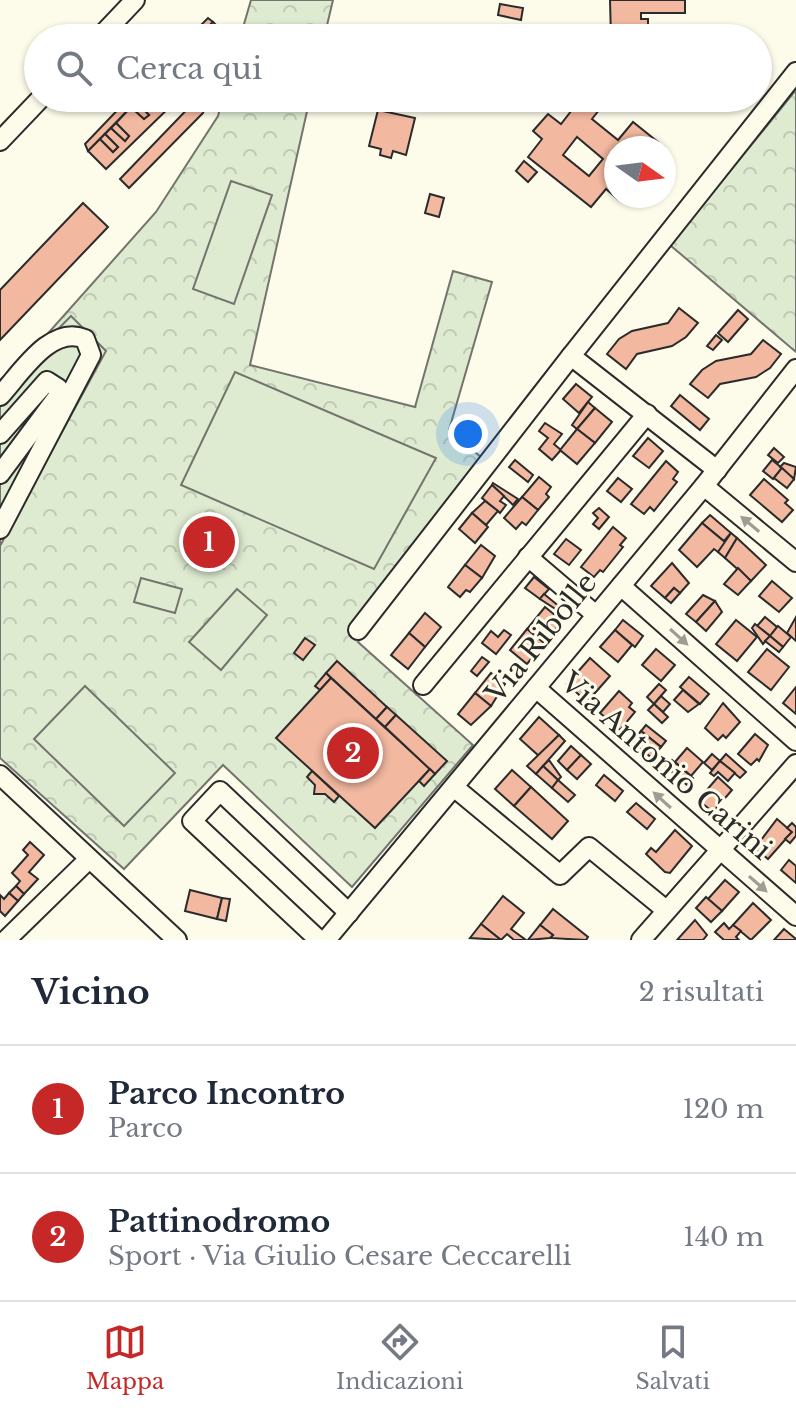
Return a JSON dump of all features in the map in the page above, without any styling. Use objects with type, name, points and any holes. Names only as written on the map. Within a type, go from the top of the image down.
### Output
[{"type":"street","points":[[112,24],[135,0]]},
{"type":"street","points":[[772,102],[796,72]]},
{"type":"street","points":[[0,141],[28,112]]},
{"type":"street","points":[[358,630],[764,112]]},
{"type":"street","points":[[0,396],[57,336],[72,333],[85,339],[91,355],[39,432],[4,464]]},
{"type":"street","points":[[571,356],[717,470]]},
{"type":"street","name":"Via Ribolle","points":[[326,940],[704,486],[796,369]]},
{"type":"street","points":[[0,434],[47,381],[58,388],[58,396],[39,432],[0,529]]},
{"type":"street","points":[[22,409],[39,432]]},
{"type":"street","points":[[423,685],[647,414]]},
{"type":"street","points":[[704,486],[796,562]]},
{"type":"street","points":[[528,557],[596,615]]},
{"type":"street","points":[[621,586],[796,741]]},
{"type":"street","name":"Via Antonio Carini","points":[[536,688],[796,916]]},
{"type":"street","points":[[641,940],[796,764]]},
{"type":"street","points":[[0,775],[177,940]]},
{"type":"street","points":[[455,788],[560,875],[589,847],[666,910]]},
{"type":"street","points":[[319,940],[192,821],[220,791],[349,913]]},
{"type":"street","points":[[6,940],[89,859]]},
{"type":"green space","points":[[251,0],[333,0],[327,24],[244,24]]},
{"type":"green space","points":[[796,90],[796,352],[670,245]]},
{"type":"green space","points":[[219,112],[307,112],[250,365],[415,407],[453,271],[492,282],[449,430],[482,458],[358,642],[473,745],[352,887],[223,765],[124,869],[0,758],[0,380],[35,348],[156,212]]},
{"type":"green space","points":[[231,181],[272,195],[234,304],[193,289]]},
{"type":"green space","points":[[71,316],[106,351],[0,546],[0,388]]},
{"type":"green space","points":[[235,372],[436,458],[374,569],[181,485]]},
{"type":"green space","points":[[141,578],[182,589],[175,613],[134,602]]},
{"type":"green space","points":[[237,589],[267,615],[221,670],[189,642]]},
{"type":"green space","points":[[85,686],[175,773],[124,826],[34,739]]},
{"type":"building","points":[[610,0],[685,0],[685,13],[641,13],[641,19],[648,19],[648,24],[611,24]]},
{"type":"building","points":[[500,4],[523,8],[521,20],[498,15]]},
{"type":"building","points":[[116,112],[126,112],[88,151],[85,144]]},
{"type":"building","points":[[126,112],[136,112],[144,119],[149,115],[146,112],[165,112],[106,169],[88,151],[100,139],[113,152],[118,147],[105,134],[111,128],[125,141],[129,136],[116,123]]},
{"type":"building","points":[[136,112],[146,112],[149,115],[144,119]]},
{"type":"building","points":[[185,112],[203,112],[129,188],[120,179]]},
{"type":"building","points":[[378,112],[415,118],[406,155],[393,151],[391,158],[380,155],[381,149],[369,146]]},
{"type":"building","points":[[570,112],[597,112],[592,119],[613,136],[604,136],[604,191],[591,207],[528,157],[542,139],[533,131],[548,114],[561,124]],"holes":[[[577,137],[603,159],[589,176],[563,155]]]},
{"type":"building","points":[[633,122],[650,136],[621,136]]},
{"type":"building","points":[[116,123],[129,136],[125,141],[111,128]]},
{"type":"building","points":[[105,134],[118,147],[113,152],[100,139]]},
{"type":"building","points":[[524,161],[537,172],[528,182],[516,171]]},
{"type":"building","points":[[430,194],[444,198],[439,217],[425,213]]},
{"type":"building","points":[[83,203],[108,227],[0,340],[0,290]]},
{"type":"building","points":[[679,308],[698,323],[686,337],[672,346],[637,354],[626,369],[607,354],[619,339],[632,331],[668,323]]},
{"type":"building","points":[[738,310],[748,319],[728,342],[718,333]]},
{"type":"building","points":[[716,335],[722,340],[713,350],[707,346]]},
{"type":"building","points":[[763,340],[781,354],[770,368],[756,377],[720,384],[708,398],[690,384],[702,370],[716,361],[751,354]]},
{"type":"building","points":[[576,384],[592,397],[579,413],[563,399]]},
{"type":"building","points":[[680,395],[709,419],[700,430],[671,406]]},
{"type":"building","points":[[588,402],[595,408],[577,429],[572,425]]},
{"type":"building","points":[[595,408],[612,422],[595,443],[577,429]]},
{"type":"building","points":[[545,423],[562,434],[554,444],[561,450],[552,460],[539,449],[548,438],[539,431]]},
{"type":"building","points":[[577,429],[595,443],[577,464],[560,450]]},
{"type":"building","points":[[648,438],[663,451],[649,468],[633,456]]},
{"type":"building","points":[[774,448],[784,457],[778,463],[768,455]]},
{"type":"building","points":[[515,460],[533,475],[528,482],[509,467]]},
{"type":"building","points":[[772,460],[782,468],[773,479],[763,471]]},
{"type":"building","points":[[666,461],[678,472],[673,479],[677,482],[654,511],[650,507],[644,514],[631,504]]},
{"type":"building","points":[[784,463],[796,467],[794,479],[780,467]]},
{"type":"building","points":[[782,468],[794,479],[787,488],[774,478]]},
{"type":"building","points":[[539,477],[551,487],[546,494],[549,497],[538,510],[522,497]]},
{"type":"building","points":[[618,478],[632,489],[621,502],[607,491]]},
{"type":"building","points":[[764,479],[788,500],[785,503],[793,510],[782,522],[750,495]]},
{"type":"building","points":[[492,485],[518,499],[513,505]]},
{"type":"building","points":[[492,485],[504,496],[500,501],[506,505],[500,513],[482,498]]},
{"type":"building","points":[[522,497],[538,510],[526,525],[522,522],[516,529],[504,518]]},
{"type":"building","points":[[485,501],[498,511],[486,525],[472,513]]},
{"type":"building","points":[[599,508],[609,517],[599,529],[593,524],[598,518],[593,513]]},
{"type":"building","points":[[472,513],[488,527],[475,543],[459,529]]},
{"type":"building","points":[[710,515],[731,533],[724,541],[702,523]]},
{"type":"building","points":[[702,523],[726,543],[718,552],[714,549],[697,567],[679,550]]},
{"type":"building","points":[[613,527],[626,538],[620,545],[623,547],[603,572],[600,570],[594,577],[581,567]]},
{"type":"building","points":[[731,533],[737,538],[725,558],[718,552]]},
{"type":"building","points":[[737,538],[766,565],[751,581],[725,558]]},
{"type":"building","points":[[566,539],[581,550],[569,565],[554,554]]},
{"type":"building","points":[[481,545],[495,556],[482,578],[465,565]]},
{"type":"building","points":[[672,563],[689,583],[680,593],[674,588],[665,598],[651,586]]},
{"type":"building","points":[[465,565],[482,578],[470,592],[466,590],[460,597],[448,587]]},
{"type":"building","points":[[738,568],[751,581],[738,595],[724,584]]},
{"type":"building","points":[[534,577],[549,589],[540,599],[525,588]]},
{"type":"building","points":[[772,581],[792,598],[779,612],[759,596]]},
{"type":"building","points":[[674,588],[680,593],[671,603],[665,598]]},
{"type":"building","points":[[544,594],[560,607],[557,610],[540,599]]},
{"type":"building","points":[[703,595],[715,601],[696,622],[686,614]]},
{"type":"building","points":[[715,601],[722,612],[706,631],[696,622]]},
{"type":"building","points":[[545,607],[556,616],[560,612],[566,617],[544,643],[527,629]]},
{"type":"building","points":[[425,613],[441,627],[425,647],[409,633]]},
{"type":"building","points":[[765,617],[777,627],[770,636],[757,626]]},
{"type":"building","points":[[796,617],[796,641],[787,633]]},
{"type":"building","points":[[623,620],[643,636],[635,647],[615,630]]},
{"type":"building","points":[[736,620],[757,637],[737,661],[716,644]]},
{"type":"building","points":[[755,624],[770,636],[763,644],[752,628]]},
{"type":"building","points":[[778,626],[791,637],[783,647],[770,636]]},
{"type":"building","points":[[527,629],[544,643],[527,664],[510,650]]},
{"type":"building","points":[[504,630],[511,635],[496,654],[482,643],[491,631],[498,637]]},
{"type":"building","points":[[615,630],[632,645],[618,662],[600,647]]},
{"type":"building","points":[[409,633],[425,647],[408,669],[391,655]]},
{"type":"building","points":[[770,636],[783,647],[779,652],[765,641]]},
{"type":"building","points":[[305,638],[315,645],[303,660],[294,653]]},
{"type":"building","points":[[656,649],[675,665],[661,681],[642,665]]},
{"type":"building","points":[[767,649],[789,667],[771,690],[748,672]]},
{"type":"building","points":[[482,657],[489,662],[477,676],[471,671]]},
{"type":"building","points":[[590,658],[610,676],[587,702],[567,684]]},
{"type":"building","points":[[337,661],[387,707],[376,719],[326,673]]},
{"type":"building","points":[[326,673],[331,678],[320,690],[315,686]]},
{"type":"building","points":[[491,673],[505,684],[491,706],[475,693]]},
{"type":"building","points":[[689,677],[709,694],[700,704],[680,687]]},
{"type":"building","points":[[331,678],[430,769],[375,828],[276,738]]},
{"type":"building","points":[[659,684],[666,690],[654,704],[647,697]]},
{"type":"building","points":[[796,687],[796,714],[783,703]]},
{"type":"building","points":[[683,690],[699,704],[688,712],[674,700]]},
{"type":"building","points":[[619,691],[632,703],[629,707],[635,712],[620,730],[600,713]]},
{"type":"building","points":[[475,693],[491,706],[471,725],[458,714]]},
{"type":"building","points":[[661,696],[670,704],[663,712],[654,704]]},
{"type":"building","points":[[723,703],[740,722],[726,738],[723,735],[718,740],[705,728]]},
{"type":"building","points":[[654,704],[668,717],[662,723],[648,710]]},
{"type":"building","points":[[387,707],[396,715],[385,727],[376,719]]},
{"type":"building","points":[[396,715],[447,761],[435,774],[385,727]]},
{"type":"building","points":[[539,717],[559,735],[539,756],[520,739]]},
{"type":"building","points":[[646,725],[666,741],[661,747],[641,731]]},
{"type":"building","points":[[641,731],[661,747],[652,758],[632,742]]},
{"type":"building","points":[[755,734],[768,745],[759,761],[757,759],[751,765],[738,754]]},
{"type":"building","points":[[559,735],[565,741],[536,774],[527,766]]},
{"type":"building","points":[[571,746],[581,755],[567,770],[558,761]]},
{"type":"building","points":[[687,748],[703,762],[691,776],[675,762]]},
{"type":"building","points":[[712,754],[720,761],[712,770],[704,763]]},
{"type":"building","points":[[726,754],[746,772],[740,778],[720,761]]},
{"type":"building","points":[[581,755],[591,764],[577,779],[567,770]]},
{"type":"building","points":[[549,760],[561,777],[558,780],[543,766]]},
{"type":"building","points":[[672,760],[693,778],[687,785],[666,767]]},
{"type":"building","points":[[720,761],[735,773],[728,781],[718,772],[714,776],[710,773]]},
{"type":"building","points":[[543,766],[558,780],[552,788],[536,774]]},
{"type":"building","points":[[430,769],[435,774],[424,786],[419,781]]},
{"type":"building","points":[[512,770],[531,787],[514,806],[495,789]]},
{"type":"building","points":[[312,771],[339,796],[334,802],[325,794],[314,794],[315,785],[307,777]]},
{"type":"building","points":[[604,775],[623,791],[615,801],[596,785]]},
{"type":"building","points":[[718,777],[732,790],[713,812],[698,800]]},
{"type":"building","points":[[558,780],[575,795],[568,802],[552,788]]},
{"type":"building","points":[[531,787],[568,821],[552,839],[514,806]]},
{"type":"building","points":[[636,803],[655,819],[647,829],[627,812]]},
{"type":"building","points":[[777,819],[792,832],[768,859],[755,848]]},
{"type":"building","points":[[792,823],[796,827],[796,836],[790,843],[785,839],[792,832],[787,828]]},
{"type":"building","points":[[675,830],[692,846],[670,873],[646,854],[651,848],[656,852]]},
{"type":"building","points":[[30,842],[44,855],[29,872],[38,879],[24,894],[16,886],[20,881],[12,873],[28,855],[23,850]]},
{"type":"building","points":[[789,860],[796,866],[796,883],[781,870]]},
{"type":"building","points":[[725,880],[739,892],[722,911],[708,899]]},
{"type":"building","points":[[16,886],[24,894],[18,901],[9,893]]},
{"type":"building","points":[[190,890],[222,898],[217,919],[185,911]]},
{"type":"building","points":[[9,893],[18,901],[5,916],[0,911],[0,895],[4,899]]},
{"type":"building","points":[[503,896],[524,913],[511,929],[526,940],[514,940],[507,934],[501,940],[481,924]]},
{"type":"building","points":[[706,897],[722,911],[711,922],[696,908]]},
{"type":"building","points":[[222,898],[230,899],[226,921],[217,919]]},
{"type":"building","points":[[753,903],[771,920],[751,940],[733,925]]},
{"type":"building","points":[[553,909],[588,937],[586,940],[550,938],[553,935],[540,925]]},
{"type":"building","points":[[695,920],[707,935],[703,940],[677,940]]},
{"type":"building","points":[[724,923],[729,929],[733,925],[741,931],[736,937],[739,940],[724,940],[715,932]]},
{"type":"building","points":[[481,924],[501,940],[470,938]]},
{"type":"building","points":[[540,925],[553,935],[528,940]]},
{"type":"building","points":[[784,929],[796,939],[796,940],[774,940]]},
{"type":"place","name":"Parco Incontro","points":[[209,542]]},
{"type":"place","name":"Pattinodromo","points":[[353,753]]}]
